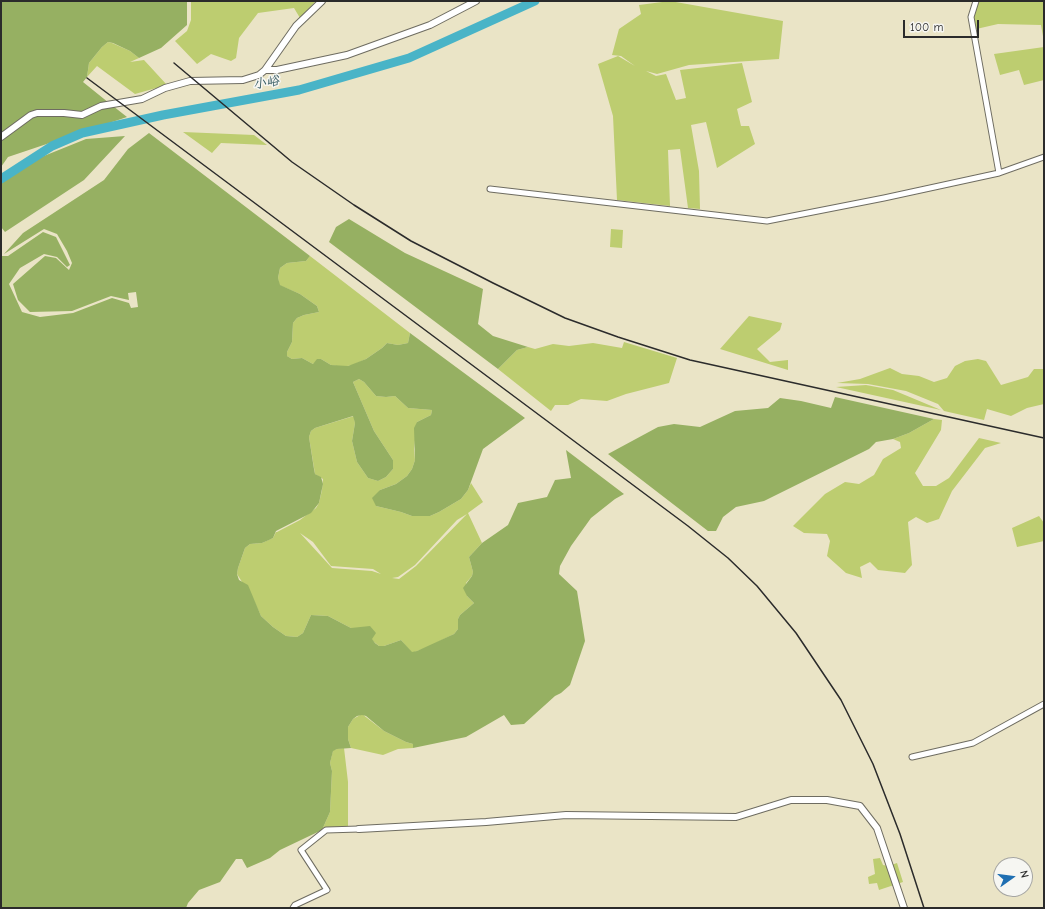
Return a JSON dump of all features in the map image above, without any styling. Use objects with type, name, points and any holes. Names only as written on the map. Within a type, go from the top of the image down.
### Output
[{"type":"street","points":[[1,137],[31,115],[37,113],[82,115],[101,106],[142,99],[165,88],[190,81],[243,80],[259,75],[265,70],[296,26],[322,1]]},
{"type":"street","points":[[265,70],[277,70],[347,55],[430,25],[476,1]]},
{"type":"street","points":[[976,1],[971,17],[999,173]]},
{"type":"street","points":[[490,189],[767,221],[999,173],[1044,157]]},
{"type":"street","points":[[912,757],[973,743],[1044,704]]},
{"type":"street","points":[[293,908],[296,905],[327,890],[301,850],[326,830],[486,822],[566,815],[736,817],[791,800],[827,800],[860,806],[877,828],[904,908]]},
{"type":"green space","points":[[1,1],[187,1],[187,25],[161,48],[139,58],[130,51],[113,43],[108,42],[102,47],[89,63],[87,77],[83,82],[109,103],[80,112],[31,112],[1,134]]},
{"type":"green space","points":[[191,1],[315,2],[300,18],[294,8],[258,13],[239,38],[236,58],[231,61],[211,54],[197,64],[175,41],[187,31],[191,20]]},
{"type":"green space","points":[[670,1],[783,21],[779,59],[689,65],[657,74],[646,71],[656,76],[666,74],[676,100],[686,98],[680,70],[742,63],[752,102],[737,109],[741,126],[749,126],[755,144],[717,168],[706,122],[691,125],[699,171],[700,209],[688,208],[680,149],[668,150],[670,206],[617,200],[613,116],[598,64],[618,56],[635,66],[621,56],[612,55],[619,29],[641,14],[639,5]]},
{"type":"green space","points":[[976,1],[1044,1],[1044,42],[1041,25],[998,24],[972,30],[971,14]]},
{"type":"green space","points":[[108,42],[130,51],[139,58],[130,62],[144,60],[167,85],[135,94],[97,66],[87,77],[89,63]]},
{"type":"green space","points":[[1044,47],[1044,80],[1024,85],[1019,70],[1000,75],[994,54]]},
{"type":"green space","points":[[113,106],[127,117],[8,157],[1,167],[1,139],[34,116],[81,116]]},
{"type":"green space","points":[[183,132],[254,135],[267,145],[221,143],[212,153]]},
{"type":"green space","points":[[149,133],[310,256],[306,261],[287,263],[280,268],[278,278],[280,285],[300,294],[317,306],[319,312],[304,315],[297,318],[293,323],[292,342],[287,352],[287,356],[292,359],[302,358],[313,364],[317,359],[321,359],[331,365],[348,366],[366,359],[387,343],[398,345],[408,343],[410,333],[525,418],[483,449],[468,490],[461,499],[430,516],[412,516],[376,506],[372,498],[380,490],[396,484],[407,476],[412,469],[415,460],[414,428],[417,422],[431,415],[432,410],[408,408],[395,396],[376,396],[364,382],[359,379],[353,382],[374,431],[393,460],[393,469],[386,477],[378,481],[368,478],[357,462],[352,441],[355,423],[353,416],[315,428],[311,431],[309,437],[315,474],[321,477],[323,484],[319,503],[311,513],[276,531],[273,538],[262,543],[250,544],[245,548],[238,568],[237,574],[239,580],[248,585],[261,616],[273,627],[286,636],[297,637],[303,633],[311,615],[328,616],[351,628],[370,626],[376,633],[372,639],[379,646],[384,646],[401,640],[412,652],[417,651],[454,634],[458,629],[458,619],[460,615],[474,603],[467,596],[463,588],[472,576],[473,572],[469,557],[482,543],[508,525],[518,503],[547,497],[555,480],[571,478],[566,450],[624,494],[615,499],[591,518],[571,546],[560,566],[559,574],[577,591],[585,641],[570,685],[555,696],[524,724],[511,725],[504,715],[466,737],[413,748],[413,744],[384,731],[366,716],[357,716],[348,727],[348,739],[351,748],[337,749],[333,751],[330,763],[332,771],[330,812],[322,830],[280,850],[270,858],[247,868],[242,859],[236,859],[220,882],[199,890],[188,903],[186,908],[1,908],[1,258],[2,256],[8,256],[43,232],[56,237],[70,265],[67,267],[57,257],[44,254],[20,268],[9,284],[22,312],[40,317],[73,313],[112,298],[129,303],[131,308],[138,307],[136,292],[128,293],[129,300],[111,296],[72,311],[30,312],[18,300],[13,284],[45,256],[56,258],[69,270],[72,263],[67,251],[57,234],[44,229],[4,254],[23,233],[104,180],[128,149]]},
{"type":"green space","points":[[125,136],[84,180],[5,232],[1,227],[1,182],[29,162],[86,139]]},
{"type":"green space","points":[[349,219],[405,253],[483,289],[478,324],[493,336],[528,347],[517,350],[498,369],[329,242],[336,227]]},
{"type":"green space","points":[[611,229],[623,230],[622,248],[610,247]]},
{"type":"green space","points":[[310,256],[410,333],[408,343],[398,345],[387,343],[366,359],[353,365],[342,367],[331,365],[321,359],[313,364],[302,358],[292,359],[287,356],[287,352],[292,342],[293,323],[297,318],[304,315],[319,312],[317,306],[300,294],[279,285],[278,278],[280,268],[287,263],[306,261]]},
{"type":"green space","points":[[749,316],[782,323],[780,330],[757,349],[770,362],[788,360],[788,370],[720,349]]},
{"type":"green space","points":[[624,342],[677,358],[669,383],[626,394],[607,401],[581,399],[568,405],[555,405],[551,411],[498,369],[517,350],[528,347],[535,349],[553,344],[569,346],[593,343],[622,348]]},
{"type":"green space","points":[[978,359],[986,361],[1001,385],[1028,377],[1034,369],[1044,369],[1044,404],[1027,408],[1011,416],[987,409],[984,420],[944,411],[938,404],[906,391],[868,384],[837,383],[860,379],[890,368],[902,374],[919,376],[934,382],[947,378],[955,366],[965,361]]},
{"type":"green space","points":[[359,379],[364,382],[376,396],[395,396],[408,408],[432,410],[431,415],[417,422],[414,449],[415,460],[412,469],[407,476],[396,484],[380,490],[376,506],[412,516],[430,516],[461,499],[471,483],[483,502],[468,513],[482,543],[469,557],[473,572],[472,576],[466,583],[467,596],[474,603],[460,615],[458,619],[458,629],[454,634],[412,653],[401,640],[384,646],[379,646],[357,628],[351,628],[328,616],[311,615],[303,633],[297,637],[286,636],[261,616],[254,601],[237,574],[245,548],[250,544],[262,543],[273,538],[276,532],[300,520],[316,508],[319,503],[323,479],[315,474],[309,437],[311,431],[315,428],[354,416],[355,423],[352,441],[357,462],[368,478],[378,481],[386,477],[393,469],[393,460],[374,431],[353,382]],"holes":[[[467,514],[416,566],[399,579],[392,578],[398,577],[415,565],[457,520]],[[300,533],[313,542],[331,566],[373,569],[381,574],[372,571],[332,568]]]},
{"type":"green space","points":[[866,385],[893,390],[941,410],[836,387]]},
{"type":"green space","points":[[835,397],[934,419],[909,433],[893,439],[876,442],[869,449],[764,501],[736,507],[723,517],[716,531],[708,531],[608,454],[658,427],[674,424],[700,427],[735,411],[768,408],[780,398],[831,408]]},
{"type":"green space","points":[[934,419],[942,420],[941,430],[915,473],[923,486],[936,486],[949,478],[979,438],[1001,443],[985,448],[952,491],[939,519],[927,523],[916,517],[908,522],[912,565],[905,573],[878,570],[870,562],[860,567],[862,578],[846,573],[827,556],[830,541],[827,534],[804,533],[793,526],[825,494],[845,482],[859,484],[874,475],[883,459],[901,448],[900,442],[893,439],[909,433]]},
{"type":"green space","points":[[1039,516],[1044,523],[1044,541],[1017,547],[1012,528]]},
{"type":"green space","points":[[362,714],[384,731],[413,744],[413,748],[398,749],[383,755],[351,748],[348,739],[348,727],[353,719]]},
{"type":"green space","points":[[344,748],[348,782],[348,828],[322,830],[330,812],[332,771],[330,763],[333,750]]},
{"type":"green space","points":[[880,858],[883,865],[888,866],[897,863],[903,882],[879,890],[877,883],[869,884],[868,877],[875,874],[873,859]]},
{"type":"waterway","name":"小峪","points":[[1,179],[52,146],[82,133],[163,115],[299,90],[409,58],[535,1]]},
{"type":"railway","points":[[174,63],[292,162],[354,205],[411,241],[565,318],[690,360],[1044,438]]},
{"type":"railway","points":[[87,78],[688,526],[728,558],[757,586],[796,633],[841,700],[873,764],[900,834],[924,908]]}]
